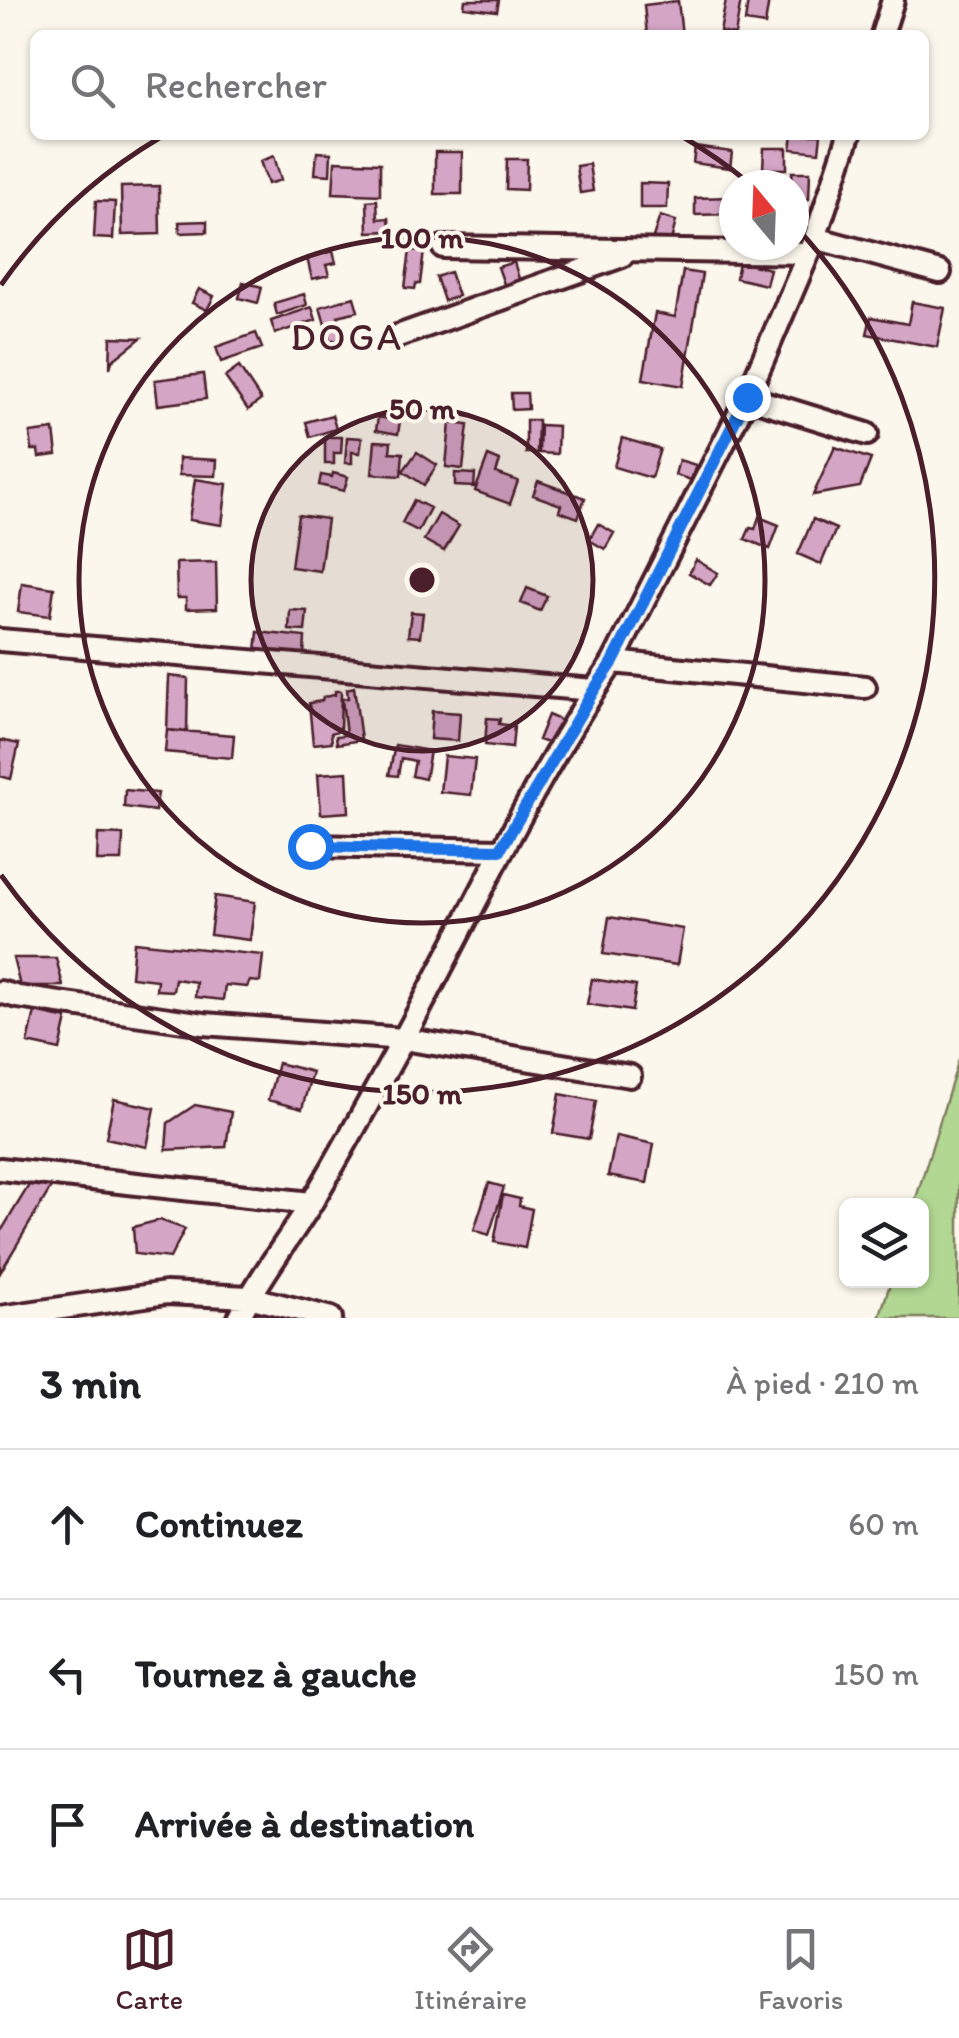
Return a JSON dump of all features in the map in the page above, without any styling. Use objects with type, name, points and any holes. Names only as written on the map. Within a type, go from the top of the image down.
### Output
[{"type":"street","points":[[884,30],[893,0]]},
{"type":"street","points":[[239,1318],[311,1204],[403,1040],[500,850],[613,662],[747,397],[812,246],[846,140]]},
{"type":"street","points":[[443,247],[638,251],[812,246],[940,272]]},
{"type":"street","points":[[396,337],[638,251]]},
{"type":"street","points":[[747,397],[867,434]]},
{"type":"street","points":[[0,640],[594,690]]},
{"type":"street","points":[[613,662],[865,688]]},
{"type":"street","points":[[310,846],[500,850]]},
{"type":"street","points":[[0,992],[204,1024],[403,1040],[630,1076]]},
{"type":"street","points":[[0,1168],[311,1204]]},
{"type":"street","points":[[0,1317],[166,1293],[249,1298],[331,1318]]},
{"type":"green space","points":[[959,1059],[959,1318],[879,1318],[889,1288],[929,1288],[929,1198],[916,1198]]},
{"type":"building","points":[[465,0],[499,0],[497,11],[464,7]]},
{"type":"building","points":[[726,0],[741,0],[736,30],[720,30]]},
{"type":"building","points":[[748,0],[769,0],[765,25],[745,22]]},
{"type":"building","points":[[678,1],[681,30],[646,30],[644,5]]},
{"type":"building","points":[[792,140],[820,140],[819,152],[791,149]]},
{"type":"building","points":[[695,147],[732,152],[730,168],[693,163]]},
{"type":"building","points":[[764,148],[787,148],[787,169],[763,169]]},
{"type":"building","points":[[317,152],[331,153],[330,175],[315,174]]},
{"type":"building","points":[[435,152],[462,152],[462,194],[435,194]]},
{"type":"building","points":[[274,156],[281,180],[268,184],[260,161]]},
{"type":"building","points":[[507,159],[527,159],[526,190],[506,189]]},
{"type":"building","points":[[335,161],[380,163],[380,195],[333,193]]},
{"type":"building","points":[[589,164],[593,191],[580,193],[576,166]]},
{"type":"building","points":[[640,183],[668,184],[667,208],[640,208]]},
{"type":"building","points":[[159,186],[160,234],[122,235],[121,187]]},
{"type":"building","points":[[719,197],[719,214],[695,215],[695,198]]},
{"type":"building","points":[[377,200],[378,219],[389,218],[390,231],[368,232],[367,201]]},
{"type":"building","points":[[96,201],[115,202],[113,239],[94,238]]},
{"type":"building","points":[[660,216],[676,221],[671,241],[653,237]]},
{"type":"building","points":[[207,221],[207,232],[180,233],[179,222]]},
{"type":"building","points":[[410,250],[424,251],[420,284],[415,289],[405,288]]},
{"type":"building","points":[[333,251],[336,263],[326,265],[329,275],[312,279],[307,258]]},
{"type":"building","points":[[514,262],[520,282],[505,287],[498,267]]},
{"type":"building","points":[[739,262],[770,269],[766,285],[736,278]]},
{"type":"building","points":[[683,271],[702,274],[683,386],[643,379],[655,313],[675,317]]},
{"type":"building","points":[[450,272],[458,296],[444,301],[436,277]]},
{"type":"building","points":[[243,282],[262,287],[258,303],[239,298]]},
{"type":"building","points":[[199,289],[214,296],[207,310],[192,303]]},
{"type":"building","points":[[304,294],[307,305],[277,315],[274,303]]},
{"type":"building","points":[[354,297],[358,311],[338,316],[344,338],[330,342],[320,307]]},
{"type":"building","points":[[912,302],[945,308],[937,347],[867,334],[871,317],[908,324]]},
{"type":"building","points":[[312,307],[316,320],[275,334],[271,321]]},
{"type":"building","points":[[256,333],[262,348],[221,362],[216,347]]},
{"type":"building","points":[[111,337],[141,338],[112,361],[110,368]]},
{"type":"building","points":[[239,367],[261,400],[248,410],[225,377]]},
{"type":"building","points":[[203,374],[206,399],[158,405],[155,380]]},
{"type":"building","points":[[511,393],[527,393],[528,409],[512,410]]},
{"type":"building","points":[[332,415],[336,429],[310,437],[306,422]]},
{"type":"building","points":[[378,417],[400,421],[398,434],[376,430]]},
{"type":"building","points":[[526,420],[538,420],[537,453],[526,453]]},
{"type":"building","points":[[450,423],[468,425],[463,469],[446,467]]},
{"type":"building","points":[[540,425],[558,426],[557,454],[539,453]]},
{"type":"building","points":[[54,430],[57,455],[39,457],[38,450],[32,450],[30,433]]},
{"type":"building","points":[[325,437],[342,437],[341,453],[334,453],[334,464],[325,464]]},
{"type":"building","points":[[347,437],[362,438],[360,453],[352,452],[352,463],[345,463]]},
{"type":"building","points":[[622,438],[660,449],[651,478],[614,467]]},
{"type":"building","points":[[375,441],[391,442],[390,452],[403,453],[401,476],[372,474]]},
{"type":"building","points":[[835,447],[871,459],[860,487],[813,495]]},
{"type":"building","points":[[417,452],[437,465],[424,485],[403,471]]},
{"type":"building","points":[[488,456],[500,461],[496,473],[518,481],[510,504],[475,491]]},
{"type":"building","points":[[179,458],[217,460],[216,476],[179,475]]},
{"type":"building","points":[[679,460],[696,465],[691,480],[675,475]]},
{"type":"building","points":[[333,473],[348,477],[344,491],[319,485],[321,475],[332,477]]},
{"type":"building","points":[[455,473],[475,474],[474,487],[455,486]]},
{"type":"building","points":[[195,479],[227,484],[222,525],[189,520]]},
{"type":"building","points":[[538,481],[585,498],[578,518],[559,511],[561,505],[533,495]]},
{"type":"building","points":[[414,500],[430,508],[418,531],[402,523]]},
{"type":"building","points":[[439,514],[459,526],[444,551],[424,540]]},
{"type":"building","points":[[298,515],[327,519],[320,571],[291,567]]},
{"type":"building","points":[[759,517],[779,525],[770,549],[745,539],[750,528],[755,529]]},
{"type":"building","points":[[813,519],[836,529],[821,564],[798,554]]},
{"type":"building","points":[[598,524],[614,533],[605,549],[589,540]]},
{"type":"building","points":[[696,560],[718,573],[710,585],[689,573]]},
{"type":"building","points":[[216,562],[217,608],[186,609],[186,598],[177,598],[176,563]]},
{"type":"building","points":[[22,583],[54,588],[50,616],[18,612]]},
{"type":"building","points":[[527,588],[547,596],[540,611],[521,603]]},
{"type":"building","points":[[290,610],[307,611],[305,631],[289,630]]},
{"type":"building","points":[[411,612],[423,613],[420,637],[408,636]]},
{"type":"building","points":[[258,632],[305,637],[304,656],[256,651]]},
{"type":"building","points":[[169,676],[188,678],[187,732],[167,730]]},
{"type":"building","points":[[354,687],[361,740],[337,744],[336,736],[346,735],[342,699],[348,698],[347,689]]},
{"type":"building","points":[[335,691],[341,691],[340,730],[331,733],[332,742],[313,744],[309,703],[335,695]]},
{"type":"building","points":[[432,711],[460,713],[458,741],[430,739]]},
{"type":"building","points":[[548,715],[562,721],[553,745],[538,740]]},
{"type":"building","points":[[487,718],[514,726],[512,748],[485,745]]},
{"type":"building","points":[[167,730],[234,735],[232,758],[165,752]]},
{"type":"building","points":[[0,740],[19,744],[11,779],[0,776]]},
{"type":"building","points":[[395,745],[430,751],[425,779],[412,776],[415,761],[401,758],[398,776],[389,775]]},
{"type":"building","points":[[444,756],[475,759],[471,795],[440,792]]},
{"type":"building","points":[[347,772],[349,812],[321,814],[318,774]]},
{"type":"building","points":[[125,790],[158,793],[155,811],[124,807]]},
{"type":"building","points":[[98,834],[123,835],[122,861],[97,861]]},
{"type":"building","points":[[215,896],[255,902],[250,940],[210,935]]},
{"type":"building","points":[[609,917],[683,929],[677,965],[603,954]]},
{"type":"building","points":[[134,942],[263,955],[260,982],[250,981],[247,987],[225,985],[223,1000],[195,997],[196,982],[175,979],[173,991],[156,990],[157,980],[131,977]]},
{"type":"building","points":[[13,958],[56,958],[63,986],[20,986]]},
{"type":"building","points":[[592,979],[636,986],[632,1011],[587,1004]]},
{"type":"building","points":[[35,1012],[67,1019],[60,1050],[28,1043]]},
{"type":"building","points":[[278,1063],[312,1072],[302,1109],[268,1100]]},
{"type":"building","points":[[560,1094],[596,1101],[589,1139],[553,1133]]},
{"type":"building","points":[[114,1099],[155,1108],[147,1147],[106,1138]]},
{"type":"building","points":[[195,1105],[231,1112],[226,1147],[166,1150],[168,1123]]},
{"type":"building","points":[[616,1136],[654,1144],[647,1183],[608,1176]]},
{"type":"building","points":[[35,1175],[52,1186],[0,1273],[0,1233]]},
{"type":"building","points":[[489,1183],[504,1187],[489,1235],[474,1230]]},
{"type":"building","points":[[503,1195],[520,1199],[519,1206],[532,1209],[525,1248],[494,1242]]},
{"type":"building","points":[[160,1220],[185,1229],[170,1258],[135,1254],[133,1227]]},
{"type":"district","name":"DOGA","points":[[347,337]]},
{"type":"route","points":[[310,846],[500,850],[613,662],[747,397]]}]
